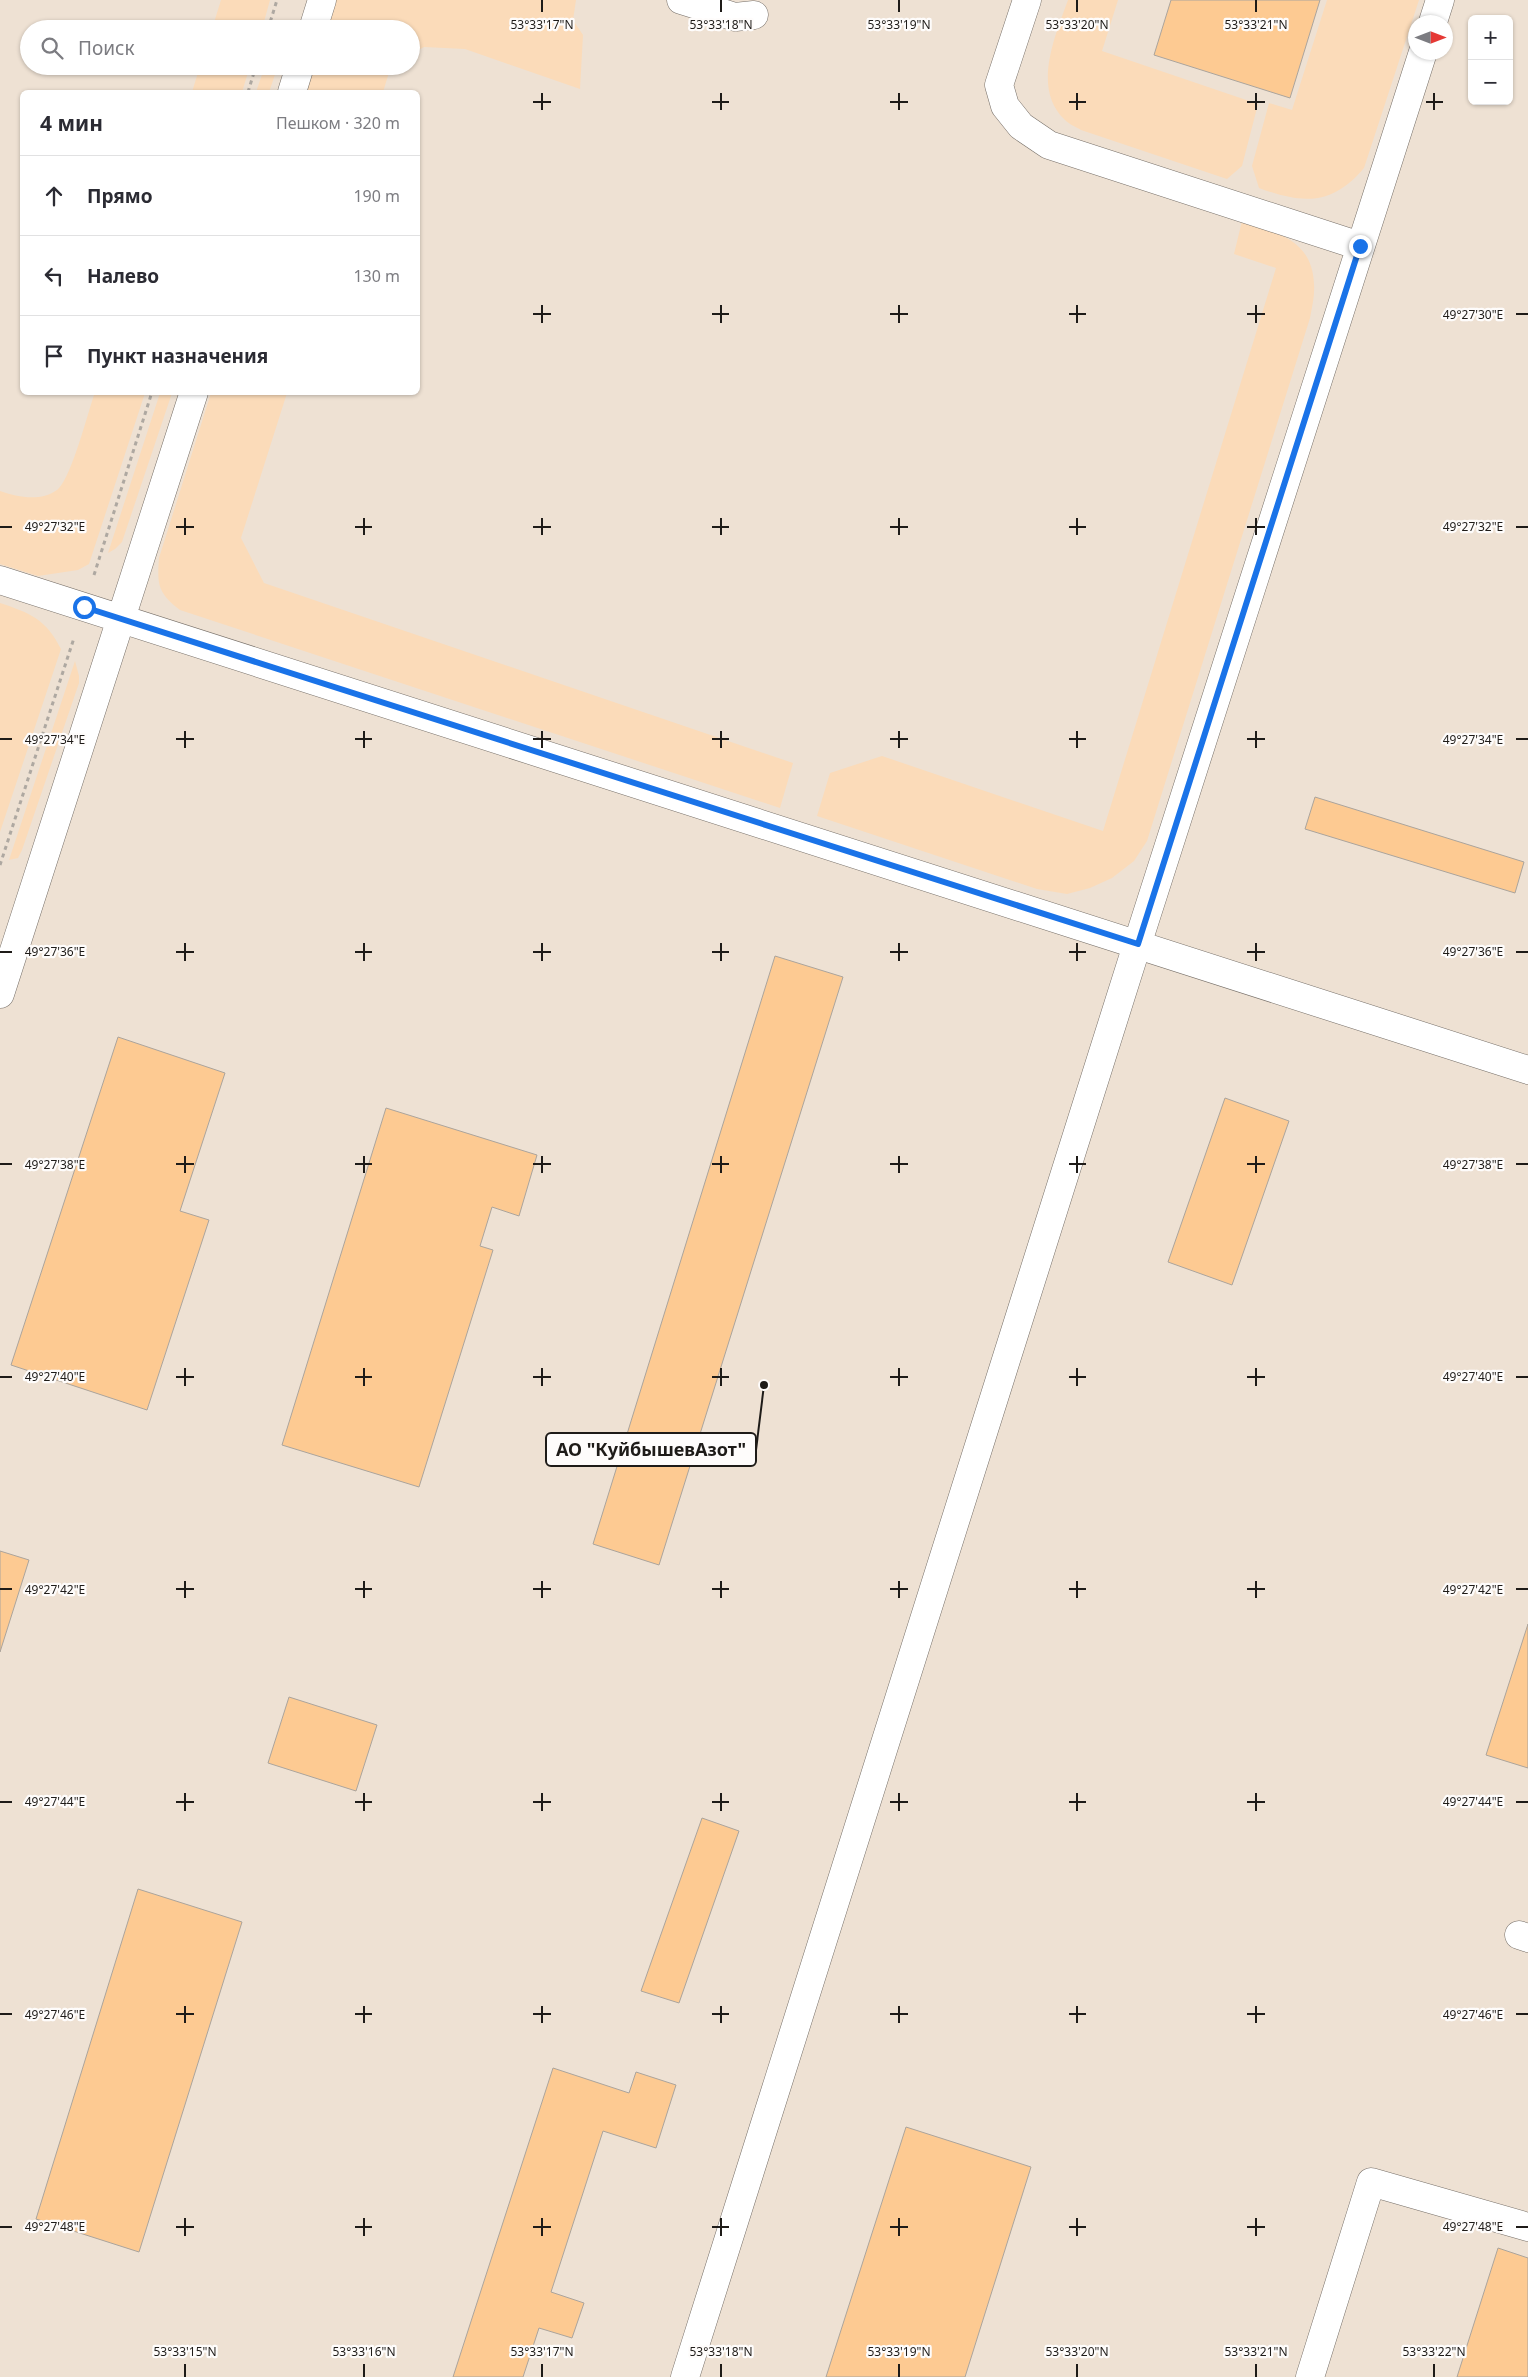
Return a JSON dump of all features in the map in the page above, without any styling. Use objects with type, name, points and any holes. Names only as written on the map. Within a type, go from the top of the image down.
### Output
[{"type":"lane","points":[[315,20],[322,0]]},
{"type":"lane","points":[[681,0],[735,17],[754,15]]},
{"type":"lane","points":[[1027,0],[999,85],[1005,106],[1021,126],[1050,144],[1360,246]]},
{"type":"lane","points":[[1435,15],[1440,0]]},
{"type":"lane","points":[[685,2377],[1138,944],[1420,60]]},
{"type":"lane","points":[[293,90],[297,75]]},
{"type":"lane","points":[[0,994],[193,395]]},
{"type":"lane","points":[[0,580],[1528,1070]]},
{"type":"lane","points":[[1310,2377],[1371,2182],[1528,2227]]},
{"type":"path","points":[[271,20],[277,0]]},
{"type":"path","points":[[249,90],[253,75]]},
{"type":"path","points":[[0,865],[151,395]]},
{"type":"shaded area","points":[[0,0],[1528,0],[1528,2377],[0,2377]]},
{"type":"shaded area","points":[[221,0],[270,0],[264,20],[215,20]]},
{"type":"shaded area","points":[[335,0],[576,0],[573,20],[583,35],[580,89],[465,49],[424,47],[420,49],[420,20],[329,20]]},
{"type":"shaded area","points":[[1068,0],[1118,0],[1102,51],[1258,104],[1242,166],[1227,179],[1081,130],[1065,120],[1055,107],[1049,93],[1048,77],[1053,45]]},
{"type":"shaded area","points":[[1327,0],[1419,0],[1414,15],[1408,15],[1408,34],[1364,168],[1340,189],[1328,195],[1303,199],[1259,188],[1252,166],[1269,103],[1292,110]]},
{"type":"shaded area","points":[[197,75],[247,75],[243,90],[193,90]]},
{"type":"shaded area","points":[[262,75],[275,75],[270,90],[257,90]]},
{"type":"shaded area","points":[[311,75],[388,75],[384,90],[307,90]]},
{"type":"shaded area","points":[[1242,221],[1280,234],[1300,247],[1312,269],[1314,297],[1310,318],[1147,841],[1134,861],[1112,878],[1090,888],[1067,894],[1037,889],[817,816],[830,773],[882,756],[1103,831],[1276,268],[1234,254]]},
{"type":"shaded area","points":[[94,395],[144,395],[89,564],[78,570],[38,576],[0,564],[0,491],[14,495],[36,497],[50,494],[57,490],[68,473],[79,445]]},
{"type":"shaded area","points":[[159,395],[171,395],[122,542],[108,553]]},
{"type":"shaded area","points":[[210,395],[286,395],[241,538],[264,583],[793,763],[780,808],[180,610],[167,598],[160,588],[158,575],[159,558]]},
{"type":"shaded area","points":[[0,603],[36,618],[49,631],[61,649],[0,832]]},
{"type":"shaded area","points":[[75,661],[79,683],[22,850],[18,858],[9,860]]},
{"type":"building","points":[[1171,0],[1320,0],[1290,98],[1154,55]]},
{"type":"building","points":[[1315,797],[1524,862],[1515,893],[1305,829]]},
{"type":"building","points":[[775,956],[843,977],[659,1565],[593,1544]]},
{"type":"building","points":[[118,1037],[225,1073],[180,1211],[209,1220],[147,1410],[11,1365]]},
{"type":"building","points":[[1225,1098],[1289,1121],[1232,1285],[1168,1262]]},
{"type":"building","points":[[386,1108],[537,1155],[519,1216],[492,1207],[480,1246],[493,1250],[419,1487],[282,1445]]},
{"type":"building","points":[[0,1551],[29,1560],[0,1652]]},
{"type":"building","points":[[1528,1624],[1528,1768],[1486,1755]]},
{"type":"building","points":[[289,1697],[377,1725],[356,1791],[268,1763]]},
{"type":"building","points":[[702,1818],[739,1831],[679,2003],[641,1991]]},
{"type":"building","points":[[138,1889],[242,1922],[139,2252],[36,2219]]},
{"type":"building","points":[[553,2068],[629,2093],[636,2072],[676,2085],[656,2148],[603,2131],[551,2292],[584,2303],[572,2338],[539,2328],[523,2377],[453,2377]]},
{"type":"building","points":[[906,2127],[1031,2167],[965,2377],[826,2377]]},
{"type":"building","points":[[1498,2248],[1528,2258],[1528,2377],[1457,2377]]},
{"type":"place","name":"АО \"КуйбышевАзот\"","points":[[764,1385]]},
{"type":"route","points":[[84,607],[1138,944],[1360,246]]}]
